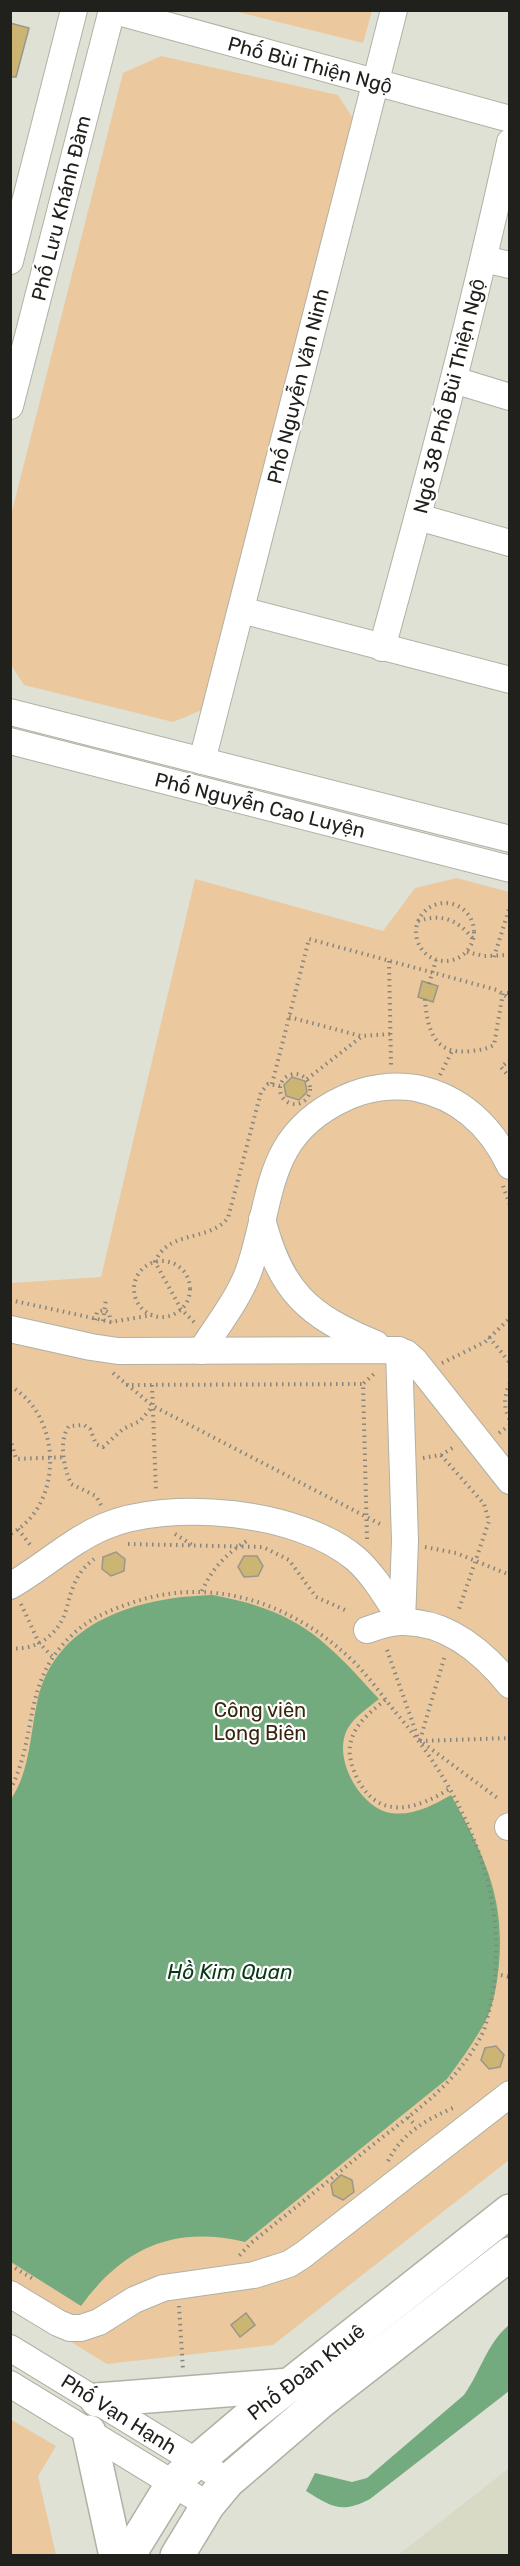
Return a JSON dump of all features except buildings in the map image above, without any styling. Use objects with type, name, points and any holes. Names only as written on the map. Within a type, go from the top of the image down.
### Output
[{"type":"main road","name":"Phố Đoàn Khuê","points":[[128,2556],[184,2473],[290,2385],[510,2211]]},
{"type":"main road","name":"Phố Đoàn Khuê","points":[[177,2556],[218,2493],[320,2402],[510,2254]]},
{"type":"main road","points":[[96,2400],[290,2385]]},
{"type":"main road","points":[[89,2432],[116,2556]]},
{"type":"street","name":"Phố Lưu Khánh Đàm","points":[[10,261],[74,10]]},
{"type":"street","name":"Phố Nguyễn Văn Ninh","points":[[202,761],[394,10]]},
{"type":"street","name":"Phố Lưu Khánh Đàm","points":[[10,406],[112,11]]},
{"type":"street","name":"Phố Bùi Thiện Ngộ","points":[[112,11],[510,119]]},
{"type":"street","name":"Ngõ 38 Phố Bùi Thiện Ngộ","points":[[382,648],[454,380],[510,142]]},
{"type":"street","points":[[484,259],[510,265]]},
{"type":"street","points":[[454,380],[510,397]]},
{"type":"street","points":[[418,517],[510,543]]},
{"type":"street","points":[[241,610],[510,680]]},
{"type":"street","name":"Phố Nguyễn Cao Luyện","points":[[10,712],[510,839]]},
{"type":"street","name":"Phố Nguyễn Cao Luyện","points":[[10,741],[510,869]]},
{"type":"street","points":[[205,1345],[243,1283],[276,1166],[289,1142],[305,1122],[327,1106],[352,1094],[380,1087],[407,1086],[436,1092],[460,1104],[482,1122],[506,1175]]},
{"type":"street","points":[[262,1218],[281,1272],[300,1300],[329,1322],[393,1350],[406,1353],[510,1481]]},
{"type":"street","points":[[250,1264],[281,1272]]},
{"type":"street","points":[[328,1350],[329,1322]]},
{"type":"street","points":[[10,1329],[118,1351],[205,1345],[393,1350]]},
{"type":"street","points":[[393,1350],[403,1456],[405,1541],[402,1621]]},
{"type":"street","points":[[11,1585],[72,1543],[106,1526],[131,1517],[156,1513],[232,1514],[276,1524],[326,1540],[354,1557],[368,1570],[402,1621]]},
{"type":"street","points":[[367,1630],[402,1621],[426,1624],[500,1655],[510,1685]]},
{"type":"street","points":[[10,2294],[58,2323],[70,2328],[81,2328],[99,2322],[134,2300],[163,2288],[273,2270],[303,2255],[510,2094]]},
{"type":"street","name":"Phố Vạn Hạnh","points":[[10,2348],[96,2400],[184,2473]]},
{"type":"street","name":"Phố Vạn Hạnh","points":[[10,2384],[89,2432],[184,2473],[218,2493]]},
{"type":"path","points":[[450,903],[459,906],[472,921],[474,939],[467,952],[456,960],[447,962],[436,960],[422,950],[417,941],[418,921],[431,906],[450,903]]},
{"type":"path","points":[[494,957],[510,906]]},
{"type":"path","points":[[418,921],[440,917],[450,919],[474,939]]},
{"type":"path","points":[[272,1084],[309,939],[503,993],[510,993]]},
{"type":"path","points":[[467,952],[494,957],[510,955]]},
{"type":"path","points":[[429,984],[436,960]]},
{"type":"path","points":[[389,961],[392,1087]]},
{"type":"path","points":[[503,993],[510,999]]},
{"type":"path","points":[[426,999],[428,1023],[432,1034],[448,1050],[463,1052],[494,1045],[503,993]]},
{"type":"path","points":[[289,1017],[361,1036],[391,1034]]},
{"type":"path","points":[[307,1079],[361,1036]]},
{"type":"path","points":[[510,1060],[501,1067],[510,1078]]},
{"type":"path","points":[[293,1073],[303,1075],[307,1079],[310,1083],[310,1094],[298,1104],[284,1099],[280,1086],[285,1077],[293,1073]]},
{"type":"path","points":[[152,1315],[141,1307],[135,1290],[140,1273],[155,1262],[162,1250],[170,1243],[179,1238],[213,1231],[228,1218],[259,1097],[264,1087],[272,1084],[280,1086]]},
{"type":"path","points":[[506,1175],[510,1205]]},
{"type":"path","points":[[10,1300],[111,1322],[152,1315],[166,1317],[181,1309],[190,1293],[187,1276],[173,1263],[155,1262]]},
{"type":"path","points":[[155,1262],[181,1309],[205,1345]]},
{"type":"path","points":[[106,1299],[103,1321],[95,1348],[109,1370],[153,1406],[399,1534],[412,1545],[448,1551],[477,1560],[510,1575]]},
{"type":"path","points":[[104,1310],[109,1313],[111,1322]]},
{"type":"path","points":[[95,1320],[98,1312],[104,1310]]},
{"type":"path","points":[[422,1370],[459,1356],[489,1337],[510,1318]]},
{"type":"path","points":[[489,1337],[510,1363]]},
{"type":"path","points":[[368,1570],[363,1384],[393,1350]]},
{"type":"path","points":[[510,1383],[505,1394],[504,1406],[510,1420]]},
{"type":"path","points":[[125,1385],[363,1384]]},
{"type":"path","points":[[152,1385],[156,1513]]},
{"type":"path","points":[[10,1386],[32,1405],[44,1426],[51,1449],[51,1472],[45,1495],[32,1516],[10,1534]]},
{"type":"path","points":[[106,1526],[102,1506],[96,1496],[71,1484],[66,1473],[64,1433],[69,1426],[84,1425],[90,1429],[96,1444],[103,1447],[123,1429],[140,1421],[153,1406]]},
{"type":"path","points":[[403,1456],[427,1458],[441,1455],[471,1432]]},
{"type":"path","points":[[10,1438],[16,1459],[65,1457]]},
{"type":"path","points":[[441,1455],[484,1504],[487,1513],[488,1529],[459,1609]]},
{"type":"path","points":[[202,1591],[214,1568],[241,1545],[276,1524]]},
{"type":"path","points":[[123,1545],[263,1547],[277,1552],[298,1571],[316,1597],[345,1610]]},
{"type":"path","points":[[10,1648],[39,1644],[56,1630],[64,1616],[78,1577],[98,1555]]},
{"type":"path","points":[[11,1585],[39,1644],[52,1656]]},
{"type":"path","points":[[10,1791],[20,1772],[39,1680],[52,1656],[74,1633],[96,1617],[146,1599],[171,1593],[202,1591],[234,1594],[257,1600],[297,1618],[336,1646],[356,1665],[420,1741],[478,1833]]},
{"type":"path","points":[[387,1650],[420,1741],[500,1800]]},
{"type":"path","points":[[420,1741],[445,1655]]},
{"type":"path","points":[[385,1700],[368,1715],[352,1737],[349,1750],[351,1762],[361,1785],[380,1803],[397,1808],[424,1803],[451,1788]]},
{"type":"path","points":[[420,1741],[510,1738]]},
{"type":"path","points":[[228,2279],[241,2253],[454,2078],[471,2055],[493,2010],[502,1964]]},
{"type":"path","points":[[501,1975],[510,1977]]},
{"type":"path","points":[[408,2116],[416,2126]]},
{"type":"path","points":[[237,2249],[241,2253]]},
{"type":"path","points":[[10,2265],[34,2280]]},
{"type":"path","points":[[177,2285],[184,2374]]},
{"type":"shaded area","points":[[509,2468],[509,2555],[398,2555]]},
{"type":"green space","points":[[234,11],[372,11],[363,43]]},
{"type":"green space","points":[[161,56],[338,95],[354,120],[202,710],[173,722],[24,685],[11,665],[11,515],[123,73]]},
{"type":"green space","name":"Công viên Long Biên","points":[[457,878],[509,892],[509,2160],[273,2345],[107,2364],[11,2305],[11,1283],[101,1277],[195,879],[383,931],[415,888]]},
{"type":"green space","points":[[10,2419],[56,2446],[38,2476],[56,2555],[11,2555]]},
{"type":"water","name":"Hồ Kim Quan","points":[[213,1595],[267,1609],[307,1630],[341,1659],[379,1699],[362,1712],[348,1728],[343,1751],[350,1777],[357,1789],[375,1807],[386,1812],[412,1812],[428,1807],[451,1795],[482,1856],[495,1896],[500,1940],[496,1986],[485,2022],[447,2079],[245,2242],[219,2237],[195,2237],[173,2239],[152,2246],[114,2269],[81,2306],[11,2262],[11,1799],[26,1765],[37,1703],[46,1675],[61,1651],[81,1633],[104,1619],[130,1608],[157,1601]]},
{"type":"water","points":[[509,2325],[509,2391],[370,2499],[360,2504],[337,2507],[306,2491],[315,2473],[352,2482],[367,2478],[464,2395],[495,2340]]}]
